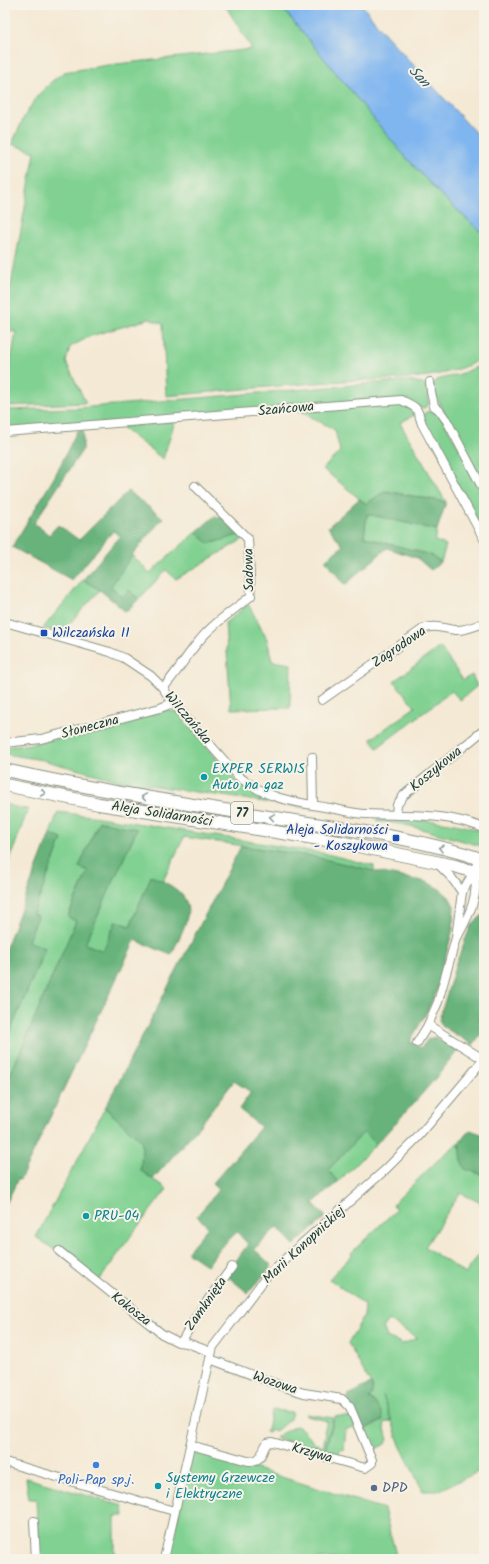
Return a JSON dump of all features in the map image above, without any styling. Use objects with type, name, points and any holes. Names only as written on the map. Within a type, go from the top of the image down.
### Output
[{"type":"highway","name":"Aleja Solidarności","points":[[5,770],[105,790],[396,838],[481,859]]},
{"type":"highway","name":"Aleja Solidarności","points":[[5,785],[99,804],[339,842],[455,866],[479,874]]},
{"type":"street","points":[[430,382],[434,406],[447,421],[484,491]]},
{"type":"street","name":"Szańcowa","points":[[5,432],[401,400],[414,406],[420,412]]},
{"type":"street","points":[[434,406],[420,412],[422,424],[484,539]]},
{"type":"street","name":"Sadowa","points":[[163,688],[173,677],[199,640],[213,626],[252,596],[248,539],[195,486]]},
{"type":"street","name":"WiIczańska","points":[[5,622],[87,645],[124,658],[151,676],[163,688],[173,703],[236,774],[259,791],[287,801],[357,814],[396,814],[445,817],[484,828]]},
{"type":"street","name":"Zagrodowa","points":[[322,700],[423,629],[435,626],[462,630],[484,622]]},
{"type":"street","name":"Słoneczna","points":[[5,743],[41,740],[160,708],[173,703]]},
{"type":"street","name":"Koszykowa","points":[[396,814],[397,804],[404,795],[484,730]]},
{"type":"street","points":[[312,757],[313,806]]},
{"type":"street","points":[[456,938],[465,922],[476,895],[476,884],[481,859]]},
{"type":"street","points":[[437,863],[451,877],[462,892]]},
{"type":"street","points":[[417,1043],[428,1025],[438,1002],[456,938],[462,892],[479,874]]},
{"type":"street","points":[[476,895],[484,891]]},
{"type":"street","points":[[428,1025],[484,1059]]},
{"type":"street","name":"Marii Konopnickiej","points":[[164,1559],[210,1355],[214,1347],[267,1276],[385,1170],[418,1137],[484,1059]]},
{"type":"street","name":"Kokosza","points":[[59,1251],[162,1334],[210,1355]]},
{"type":"street","name":"Zamknięta","points":[[182,1342],[197,1315],[232,1267]]},
{"type":"street","name":"Wozowa","points":[[210,1355],[284,1388],[342,1399]]},
{"type":"street","name":"Krzywa","points":[[190,1445],[248,1461],[255,1461],[260,1458],[267,1443],[272,1442],[365,1468],[372,1463],[372,1460],[350,1407],[342,1399]]},
{"type":"street","points":[[5,1462],[174,1511]]},
{"type":"street","points":[[34,1521],[36,1559]]},
{"type":"green space","points":[[225,5],[280,5],[402,153],[438,192],[484,235],[484,357],[451,371],[415,378],[342,381],[166,396],[163,324],[149,319],[91,336],[70,347],[66,362],[86,403],[5,406],[5,394],[16,332],[5,331],[5,318],[35,152],[12,144],[24,117],[37,96],[64,72],[108,65],[252,49]]},
{"type":"green space","points":[[484,364],[484,485],[434,393],[433,385],[436,380],[460,374]]},
{"type":"green space","points":[[402,381],[423,384],[428,392],[428,405],[424,408],[419,408],[409,400],[5,431],[5,410],[78,408]]},
{"type":"green space","points":[[405,403],[416,414],[400,423],[446,502],[385,491],[366,504],[323,469],[340,451],[335,430],[300,411]]},
{"type":"green space","points":[[432,411],[440,414],[484,493],[484,534],[428,433],[423,415],[426,412]]},
{"type":"green space","points":[[175,421],[163,459],[121,427]]},
{"type":"green space","points":[[83,430],[83,449],[34,523],[49,535],[58,525],[79,540],[128,491],[163,518],[132,555],[111,586],[122,597],[129,590],[139,599],[126,612],[100,590],[83,580],[120,536],[113,531],[72,580],[12,547],[55,476],[77,431]]},
{"type":"green space","points":[[385,491],[446,502],[437,530],[367,514],[364,537],[431,555],[441,562],[431,570],[417,558],[387,548],[345,585],[325,560],[343,546],[328,527],[359,499],[366,504]]},
{"type":"green space","points":[[367,514],[437,530],[435,541],[446,545],[441,562],[431,555],[364,537]]},
{"type":"green space","points":[[215,516],[224,518],[242,534],[209,544],[196,532]]},
{"type":"green space","points":[[196,532],[209,543],[242,534],[245,538],[176,579],[166,570],[139,599],[129,591],[122,597],[111,586],[132,555],[150,573]]},
{"type":"green space","points":[[83,580],[100,590],[61,633],[43,628]]},
{"type":"green space","points":[[248,604],[267,639],[272,661],[291,664],[290,708],[231,709],[225,623]]},
{"type":"green space","points":[[440,647],[463,680],[472,675],[477,686],[460,700],[452,691],[377,748],[371,739],[415,707],[394,681]]},
{"type":"green space","points":[[168,710],[177,712],[233,778],[243,785],[261,796],[312,809],[120,781],[43,760],[5,754],[5,747],[39,743]]},
{"type":"green space","points":[[5,804],[28,809],[5,873]]},
{"type":"green space","points":[[58,812],[99,817],[327,854],[374,866],[374,871],[311,856],[184,837],[163,881],[151,877],[130,926],[116,921],[103,951],[85,944],[137,829],[99,821],[79,867],[88,871],[68,916],[76,921],[5,1087],[5,1044],[45,949],[28,941],[38,917],[33,914],[62,839],[50,834]]},
{"type":"green space","points":[[377,819],[405,819],[457,824],[484,832],[484,847],[411,826],[388,822],[377,822]]},
{"type":"green space","points":[[99,821],[137,829],[85,944],[103,951],[116,921],[130,926],[151,876],[178,891],[185,899],[188,908],[187,918],[171,955],[135,940],[20,1180],[18,1179],[5,1206],[5,1087],[76,921],[68,917],[88,871],[79,867]]},
{"type":"green space","points":[[50,834],[62,839],[33,914],[38,916],[28,941],[45,948],[5,1044],[5,950]]},
{"type":"green space","points":[[241,846],[311,856],[427,882],[441,890],[449,897],[454,906],[453,929],[436,993],[410,1041],[421,1048],[428,1039],[435,1037],[458,1050],[408,1110],[376,1144],[364,1132],[328,1170],[338,1182],[313,1203],[326,1217],[294,1245],[277,1227],[254,1249],[272,1266],[248,1293],[226,1275],[248,1244],[237,1232],[220,1248],[207,1266],[187,1252],[208,1227],[197,1216],[219,1190],[213,1183],[261,1127],[239,1109],[251,1092],[234,1081],[201,1124],[153,1179],[141,1171],[142,1141],[105,1108]]},
{"type":"green space","points":[[484,914],[484,1010],[478,1019],[484,1023],[484,1030],[473,1045],[442,1026],[439,1020],[456,964],[471,925]]},
{"type":"green space","points":[[105,1108],[142,1141],[141,1171],[167,1189],[99,1281],[36,1237]]},
{"type":"green space","points":[[470,1130],[484,1135],[484,1175],[465,1169],[463,1166],[458,1143]]},
{"type":"green space","points":[[364,1132],[376,1144],[338,1182],[328,1170]]},
{"type":"green space","points":[[458,1143],[462,1163],[465,1169],[484,1175],[484,1209],[479,1202],[460,1193],[425,1247],[466,1274],[469,1267],[484,1249],[484,1469],[438,1491],[423,1491],[400,1445],[383,1395],[391,1421],[385,1423],[384,1425],[388,1440],[385,1444],[372,1451],[363,1430],[381,1422],[375,1402],[369,1399],[373,1388],[348,1343],[364,1316],[365,1305],[329,1279],[352,1255],[351,1253],[396,1210],[393,1204],[440,1158]],"holes":[[[388,1320],[417,1338],[403,1344],[387,1337],[383,1327]]]},
{"type":"green space","points":[[370,1384],[372,1385],[372,1394],[369,1399],[379,1408],[382,1413],[383,1420],[363,1430],[348,1401],[348,1395]]},
{"type":"green space","points":[[272,1410],[292,1412],[290,1419],[276,1431],[271,1429],[269,1433],[266,1432]]},
{"type":"green space","points":[[306,1414],[333,1418],[324,1452],[276,1438],[280,1434],[296,1426],[306,1433],[313,1443],[323,1446],[326,1434],[324,1432],[327,1421],[306,1416]]},
{"type":"green space","points":[[335,1416],[351,1417],[355,1427],[346,1429],[344,1450],[341,1449],[338,1458],[324,1454]]},
{"type":"green space","points":[[195,1450],[384,1509],[397,1559],[168,1559],[190,1460],[193,1451]]},
{"type":"green space","points":[[26,1478],[123,1506],[124,1516],[115,1516],[115,1559],[39,1559],[36,1499],[29,1499]]},
{"type":"water","name":"San","points":[[280,5],[362,5],[385,34],[484,142],[484,235],[438,192],[402,153]]},
{"type":"place","name":"Wilczańska II","points":[[44,633]]},
{"type":"place","name":"EXPER SERWIS Auto na gaz","points":[[204,777]]},
{"type":"place","name":"Aleja Solidarności - Koszykowa","points":[[396,838]]},
{"type":"place","name":"PRU-04","points":[[86,1216]]},
{"type":"place","name":"Poli-Pap sp.j.","points":[[96,1465]]},
{"type":"place","name":"Systemy Grzewcze i Elektryczne","points":[[158,1486]]},
{"type":"place","name":"DPD","points":[[374,1488]]}]
